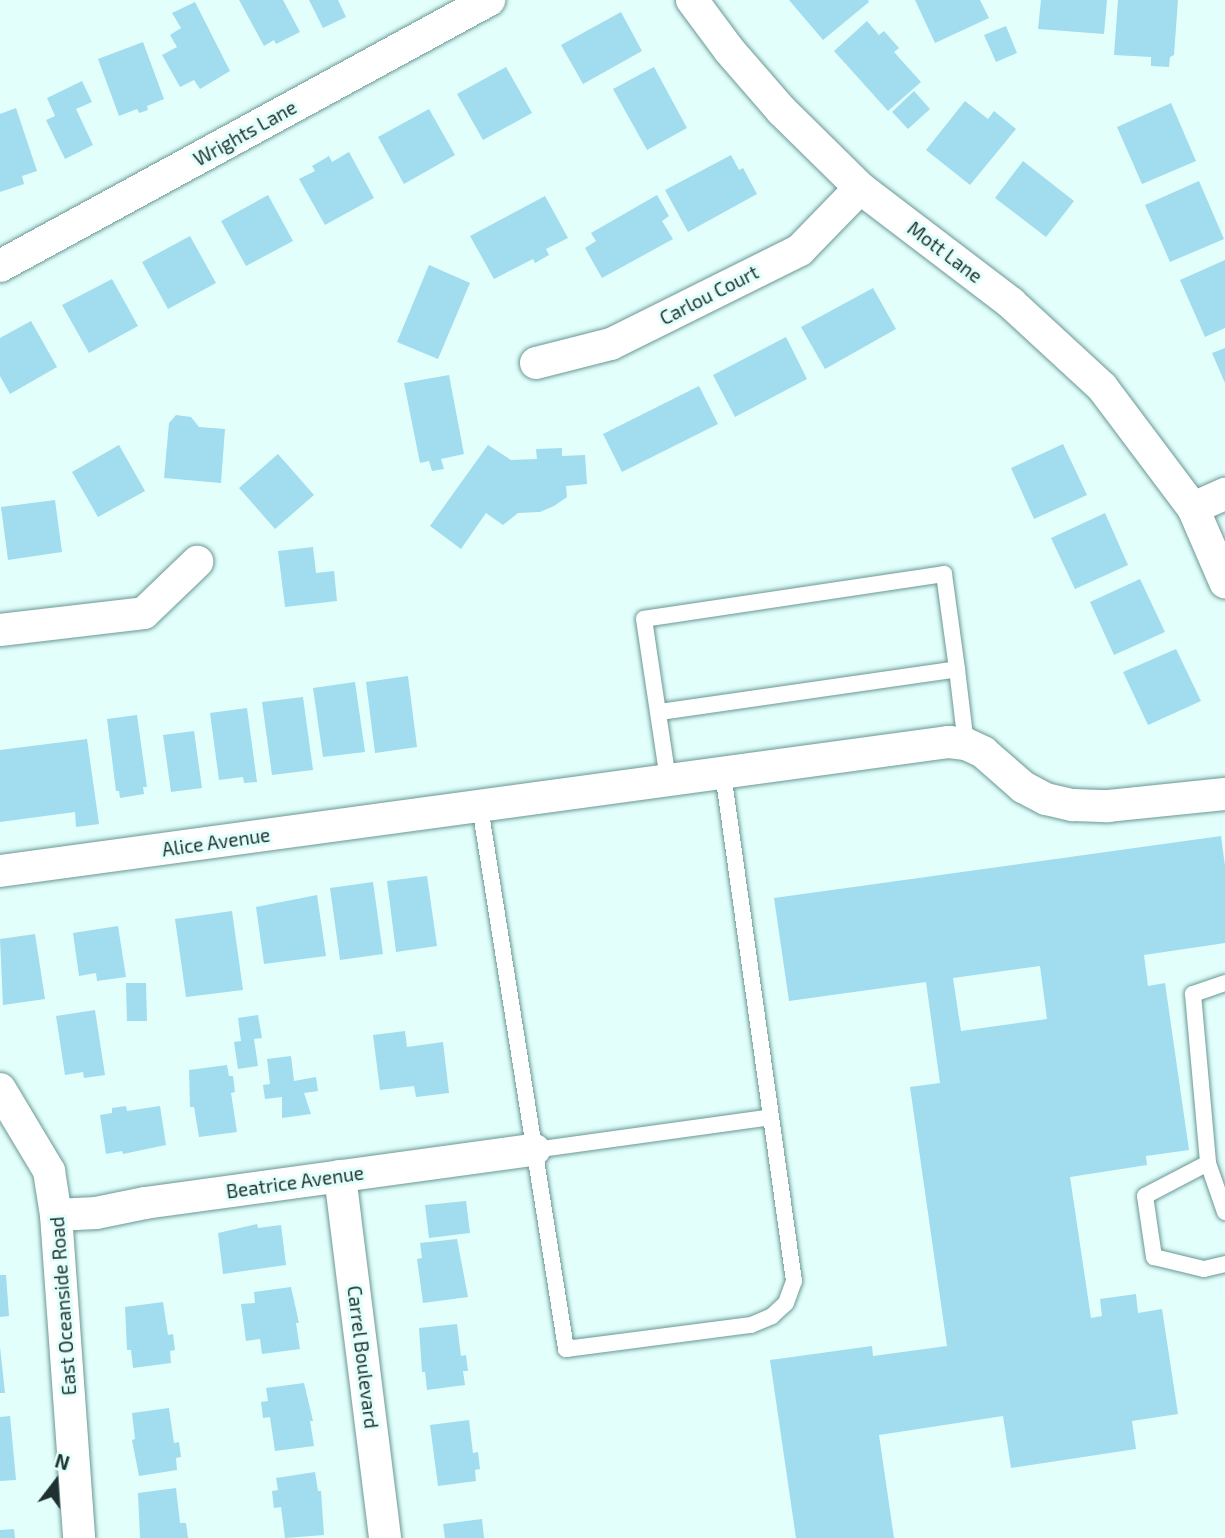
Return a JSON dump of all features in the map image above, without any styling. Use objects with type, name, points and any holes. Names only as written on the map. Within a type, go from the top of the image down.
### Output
[{"type":"street","name":"Wrights Lane","points":[[0,266],[489,0]]},
{"type":"street","name":"Mott Lane","points":[[692,0],[729,50],[782,111],[860,188],[1011,303],[1102,387],[1194,508],[1225,582]]},
{"type":"street","name":"Carlou Court","points":[[536,363],[611,344],[800,250],[860,188]]},
{"type":"street","points":[[1194,508],[1225,494]]},
{"type":"street","points":[[0,629],[144,612],[197,562]]},
{"type":"street","name":"Alice Avenue","points":[[0,871],[930,744],[966,744]]},
{"type":"street","points":[[966,744],[983,752],[1023,787],[1046,799],[1108,806],[1225,794]]},
{"type":"street","name":"East Oceanside Road","points":[[0,1088],[50,1171],[56,1215],[79,1538]]},
{"type":"street","name":"Beatrice Avenue","points":[[56,1215],[96,1213],[145,1203],[534,1150]]},
{"type":"street","name":"Carrel Boulevard","points":[[341,1176],[385,1538]]},
{"type":"lane","points":[[668,780],[660,712],[644,619],[931,576],[944,575],[966,744]]},
{"type":"lane","points":[[660,712],[957,669]]},
{"type":"lane","points":[[480,807],[566,1349],[751,1325],[772,1316],[786,1303],[794,1281],[723,773]]},
{"type":"lane","points":[[1225,983],[1194,994],[1208,1163],[1225,1212]]},
{"type":"lane","points":[[534,1150],[771,1117]]},
{"type":"lane","points":[[1208,1163],[1145,1196],[1154,1257],[1204,1269],[1225,1264]]},
{"type":"building","points":[[239,0],[283,0],[300,32],[276,44],[274,40],[264,46]]},
{"type":"building","points":[[309,0],[338,0],[346,17],[323,28]]},
{"type":"building","points":[[789,0],[868,0],[869,2],[823,40]]},
{"type":"building","points":[[915,0],[980,0],[989,18],[935,43]]},
{"type":"building","points":[[1041,0],[1107,0],[1104,34],[1038,29]]},
{"type":"building","points":[[1118,0],[1178,0],[1174,55],[1170,57],[1169,67],[1151,66],[1151,57],[1114,55]]},
{"type":"building","points":[[195,2],[230,71],[200,89],[194,80],[180,87],[162,55],[177,47],[170,35],[181,28],[172,13]]},
{"type":"building","points":[[621,12],[642,51],[583,84],[561,45]]},
{"type":"building","points":[[867,21],[879,35],[884,31],[899,48],[894,52],[921,82],[888,111],[834,51]]},
{"type":"building","points":[[1006,26],[1017,53],[996,62],[984,35]]},
{"type":"building","points":[[143,42],[164,99],[147,106],[148,110],[139,113],[137,109],[119,116],[98,59]]},
{"type":"building","points":[[506,67],[532,113],[483,140],[457,94]]},
{"type":"building","points":[[654,67],[687,128],[647,150],[613,89]]},
{"type":"building","points":[[82,81],[92,102],[76,109],[93,145],[65,159],[46,120],[55,116],[47,98]]},
{"type":"building","points":[[914,91],[930,109],[908,129],[892,112]]},
{"type":"building","points":[[965,101],[988,119],[994,111],[1016,129],[970,185],[926,150]]},
{"type":"building","points":[[1171,103],[1196,161],[1142,184],[1117,127]]},
{"type":"building","points":[[16,108],[37,171],[22,176],[24,184],[0,192],[0,114]]},
{"type":"building","points":[[429,109],[455,155],[404,184],[378,137]]},
{"type":"building","points":[[349,152],[374,198],[325,225],[299,179],[315,171],[312,166],[329,156],[332,162]]},
{"type":"building","points":[[731,155],[739,170],[743,168],[757,194],[688,232],[665,190]]},
{"type":"building","points":[[1023,161],[1074,201],[1046,237],[995,198]]},
{"type":"building","points":[[1199,181],[1224,239],[1170,262],[1145,205]]},
{"type":"building","points":[[268,195],[293,241],[246,266],[221,221]]},
{"type":"building","points":[[657,195],[669,216],[662,221],[673,239],[602,278],[585,248],[596,241],[591,233]]},
{"type":"building","points":[[545,196],[568,238],[546,249],[549,255],[535,263],[533,259],[494,279],[470,236]]},
{"type":"building","points":[[190,236],[216,283],[168,309],[142,262]]},
{"type":"building","points":[[1225,260],[1225,328],[1205,337],[1180,280]]},
{"type":"building","points":[[429,265],[470,283],[438,359],[397,342]]},
{"type":"building","points":[[112,279],[138,326],[89,353],[62,305]]},
{"type":"building","points":[[873,288],[896,329],[825,369],[801,327]]},
{"type":"building","points":[[31,321],[57,367],[10,394],[0,376],[0,338]]},
{"type":"building","points":[[786,337],[807,379],[735,417],[713,375]]},
{"type":"building","points":[[1225,348],[1225,383],[1212,353]]},
{"type":"building","points":[[449,375],[464,454],[441,459],[444,469],[432,471],[429,461],[420,463],[404,383]]},
{"type":"building","points":[[699,386],[718,424],[622,472],[603,434]]},
{"type":"building","points":[[176,415],[191,417],[199,427],[225,429],[221,483],[164,478],[169,423]]},
{"type":"building","points":[[1063,444],[1087,495],[1034,519],[1011,468]]},
{"type":"building","points":[[119,445],[145,491],[98,517],[72,472]]},
{"type":"building","points":[[488,445],[511,460],[537,459],[536,449],[562,448],[562,456],[585,455],[587,484],[566,486],[567,497],[554,506],[540,512],[518,513],[503,525],[486,513],[461,549],[430,526]]},
{"type":"building","points":[[278,454],[314,495],[275,529],[239,488]]},
{"type":"building","points":[[55,500],[62,552],[8,560],[1,507]]},
{"type":"building","points":[[1105,513],[1128,565],[1075,589],[1051,538]]},
{"type":"building","points":[[313,547],[316,573],[334,571],[337,601],[285,607],[278,551]]},
{"type":"building","points":[[1140,579],[1165,632],[1114,655],[1090,602]]},
{"type":"building","points":[[1176,649],[1201,701],[1148,725],[1123,672]]},
{"type":"building","points":[[408,676],[417,747],[375,753],[366,682]]},
{"type":"building","points":[[355,682],[365,752],[323,757],[313,688]]},
{"type":"building","points":[[303,697],[313,770],[272,775],[262,702]]},
{"type":"building","points":[[247,708],[257,782],[244,783],[243,777],[219,780],[210,713]]},
{"type":"building","points":[[137,715],[147,787],[143,787],[144,794],[120,798],[119,791],[116,791],[107,719]]},
{"type":"building","points":[[194,731],[202,788],[171,792],[163,735]]},
{"type":"building","points":[[87,739],[99,824],[76,827],[75,812],[0,822],[0,750]]},
{"type":"building","points":[[1221,836],[1225,866],[1225,943],[1144,955],[1148,986],[1165,983],[1189,1150],[1146,1156],[1147,1165],[1070,1177],[1091,1318],[1102,1316],[1100,1299],[1136,1294],[1138,1313],[1162,1309],[1178,1414],[1132,1421],[1136,1449],[1011,1468],[1003,1416],[879,1435],[894,1538],[796,1538],[770,1360],[872,1346],[873,1356],[947,1346],[910,1087],[940,1083],[926,982],[789,1001],[774,898]],"holes":[[[1040,966],[1047,1019],[961,1031],[953,978]]]},
{"type":"building","points":[[427,876],[437,946],[396,952],[387,881]]},
{"type":"building","points":[[373,882],[383,954],[340,960],[330,888]]},
{"type":"building","points":[[317,895],[326,956],[264,964],[256,907]]},
{"type":"building","points":[[232,911],[243,990],[186,997],[175,919]]},
{"type":"building","points":[[118,926],[126,977],[97,981],[96,973],[79,976],[73,933]]},
{"type":"building","points":[[35,934],[45,999],[3,1005],[0,939]]},
{"type":"building","points":[[126,983],[146,983],[147,1021],[127,1021]]},
{"type":"building","points":[[95,1010],[105,1075],[84,1078],[83,1072],[65,1075],[56,1016]]},
{"type":"building","points":[[258,1015],[262,1038],[254,1039],[258,1066],[238,1069],[234,1042],[241,1041],[238,1018]]},
{"type":"building","points":[[405,1031],[407,1047],[443,1042],[449,1093],[416,1097],[414,1086],[380,1090],[373,1035]]},
{"type":"building","points":[[291,1056],[294,1081],[316,1077],[318,1091],[304,1093],[311,1114],[282,1118],[282,1097],[265,1099],[263,1085],[270,1084],[267,1059]]},
{"type":"building","points":[[227,1065],[229,1076],[233,1076],[235,1092],[231,1093],[237,1132],[199,1137],[194,1107],[190,1107],[189,1070]]},
{"type":"building","points":[[126,1106],[127,1111],[160,1106],[166,1145],[123,1154],[122,1151],[106,1154],[100,1115],[112,1113],[112,1108]]},
{"type":"building","points":[[466,1201],[470,1233],[429,1238],[425,1205]]},
{"type":"building","points":[[257,1224],[258,1228],[281,1225],[286,1265],[223,1274],[218,1233]]},
{"type":"building","points":[[457,1239],[468,1297],[423,1303],[417,1259],[422,1258],[420,1243]]},
{"type":"building","points":[[0,1275],[6,1275],[9,1316],[0,1317]]},
{"type":"building","points":[[291,1287],[299,1323],[296,1323],[300,1349],[262,1354],[260,1339],[246,1341],[241,1304],[255,1303],[254,1292]]},
{"type":"building","points":[[163,1302],[168,1335],[173,1334],[175,1350],[170,1351],[171,1363],[133,1368],[131,1350],[127,1350],[125,1307]]},
{"type":"building","points":[[457,1324],[461,1356],[466,1355],[468,1371],[463,1371],[465,1385],[427,1390],[425,1372],[422,1372],[419,1328]]},
{"type":"building","points":[[0,1347],[5,1393],[0,1393]]},
{"type":"building","points":[[304,1383],[313,1421],[310,1421],[314,1446],[275,1451],[270,1417],[263,1418],[261,1402],[268,1401],[266,1388]]},
{"type":"building","points":[[169,1408],[174,1443],[179,1442],[181,1457],[176,1458],[177,1470],[139,1476],[132,1440],[135,1439],[132,1413]]},
{"type":"building","points":[[10,1416],[16,1480],[0,1481],[0,1417]]},
{"type":"building","points":[[469,1420],[473,1453],[478,1452],[480,1469],[475,1470],[476,1481],[438,1486],[430,1425]]},
{"type":"building","points":[[315,1472],[318,1491],[321,1491],[324,1535],[285,1538],[281,1507],[274,1508],[272,1491],[278,1490],[276,1478]]},
{"type":"building","points":[[176,1488],[180,1523],[186,1523],[188,1538],[140,1538],[138,1493]]},
{"type":"building","points":[[482,1519],[484,1538],[445,1538],[443,1524]]},
{"type":"building","points":[[14,1529],[15,1538],[0,1538],[0,1530]]}]
